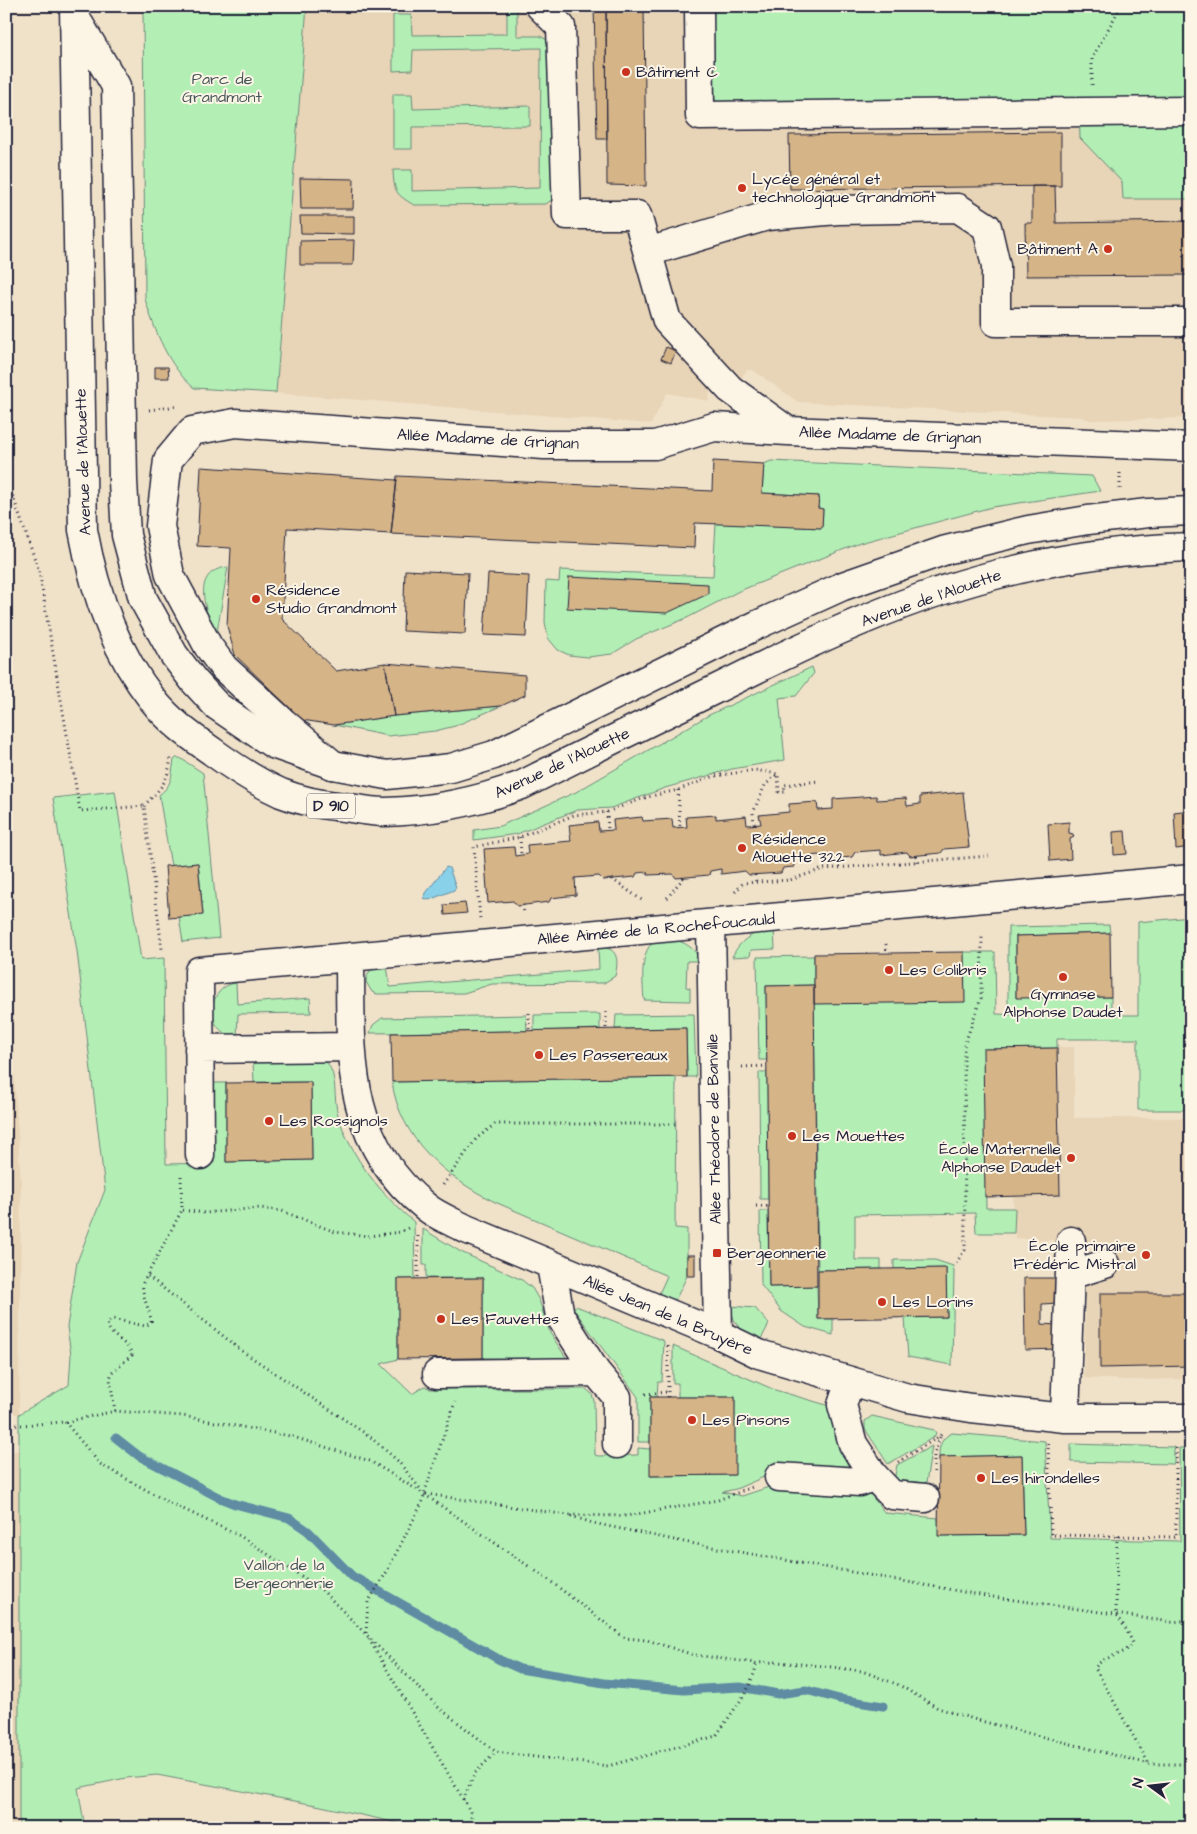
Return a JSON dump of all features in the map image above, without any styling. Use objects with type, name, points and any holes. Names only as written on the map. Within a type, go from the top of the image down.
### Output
[{"type":"street","points":[[540,6],[560,28],[567,215],[637,215],[667,321],[730,389],[788,431]]},
{"type":"street","points":[[699,6],[700,116],[1191,111]]},
{"type":"street","name":"Avenue de l'Alouette","points":[[74,11],[84,530],[97,592],[117,640],[134,672],[154,701],[177,725],[202,745],[242,773],[283,793],[318,804],[384,812],[432,808],[494,796],[522,785],[812,641],[881,612],[960,585],[1015,570],[1069,559],[1155,548],[1191,547]]},
{"type":"street","name":"Avenue de l'Alouette","points":[[74,11],[116,86],[123,481],[126,535],[143,599],[174,655],[194,681],[217,706],[273,744],[333,765],[387,775],[451,768],[494,755],[757,625],[843,586],[937,553],[1028,530],[1148,513],[1191,511]]},
{"type":"street","points":[[648,252],[767,216],[838,210],[958,208],[987,227],[996,266],[996,322],[1191,322]]},
{"type":"street","name":"Allée Madame de Grignan","points":[[333,765],[224,668],[208,646],[170,575],[160,526],[168,460],[192,431],[235,423],[544,445],[655,445],[714,427],[1191,447]]},
{"type":"street","name":"Allée Aimée de la Rochefoucauld","points":[[200,1155],[199,971],[1191,879]]},
{"type":"street","name":"Allée Théodore de Banville","points":[[711,924],[718,1334]]},
{"type":"street","name":"Allée Jean de la Bruyère","points":[[350,957],[351,1047],[354,1082],[362,1117],[381,1158],[407,1190],[427,1208],[466,1229],[718,1334],[759,1354],[908,1398],[971,1408],[1056,1428],[1191,1418]]},
{"type":"street","points":[[199,1049],[351,1047]]},
{"type":"street","points":[[1056,1428],[1070,1275],[1071,1241]]},
{"type":"street","points":[[1070,1275],[1105,1264]]},
{"type":"street","points":[[551,1265],[560,1316],[596,1372],[617,1397],[617,1444]]},
{"type":"street","points":[[437,1374],[596,1372]]},
{"type":"street","points":[[850,1381],[842,1405],[853,1444],[874,1476],[892,1495],[929,1486]]},
{"type":"street","points":[[779,1477],[860,1482],[874,1476]]},
{"type":"path","points":[[1092,113],[1092,58],[1120,6]]},
{"type":"path","points":[[6,477],[39,570],[80,811],[144,806],[163,786],[169,775],[172,750]]},
{"type":"path","points":[[480,920],[474,847],[520,837],[574,814],[607,812],[647,797],[678,790],[715,776],[755,770],[778,774]]},
{"type":"path","points":[[778,774],[779,792],[785,792],[784,785],[819,781]]},
{"type":"path","points":[[754,824],[753,813],[765,785],[778,774]]},
{"type":"path","points":[[678,790],[680,828]]},
{"type":"path","points":[[144,806],[162,949]]},
{"type":"path","points":[[607,812],[608,830]]},
{"type":"path","points":[[520,837],[521,855]]},
{"type":"path","points":[[916,856],[917,862]]},
{"type":"path","points":[[730,898],[743,883],[790,880],[823,869],[990,856]]},
{"type":"path","points":[[829,859],[832,868]]},
{"type":"path","points":[[755,875],[756,882]]},
{"type":"path","points":[[662,905],[684,877]]},
{"type":"path","points":[[612,879],[650,906]]},
{"type":"path","points":[[956,1263],[965,1250],[964,1046],[980,998],[982,936]]},
{"type":"path","points":[[886,944],[887,953]]},
{"type":"path","points":[[606,1012],[606,1030]]},
{"type":"path","points":[[529,1013],[529,1031]]},
{"type":"path","points":[[755,1066],[766,1066]]},
{"type":"path","points":[[450,1174],[476,1139],[495,1124],[678,1124]]},
{"type":"path","points":[[114,1411],[110,1379],[112,1372],[132,1355],[131,1350],[108,1329],[107,1323],[113,1319],[146,1326],[151,1323],[152,1318],[147,1310],[142,1290],[143,1283],[182,1210],[180,1170],[200,1155]]},
{"type":"path","points":[[756,1206],[768,1206]]},
{"type":"path","points":[[182,1210],[205,1213],[260,1208],[275,1210],[335,1232],[369,1236],[400,1232],[409,1227]]},
{"type":"path","points":[[418,1232],[418,1279]]},
{"type":"path","points":[[148,1276],[242,1351],[370,1436],[398,1462],[424,1494],[568,1515],[626,1516],[718,1500],[779,1477]]},
{"type":"path","points":[[668,1339],[668,1397]]},
{"type":"path","points":[[465,1374],[424,1494],[424,1501],[386,1573],[368,1602],[365,1632],[470,1811],[473,1828]]},
{"type":"path","points":[[6,1426],[65,1422],[114,1411],[183,1416],[290,1436],[370,1461],[424,1494],[550,1581],[626,1638],[647,1640],[694,1655],[756,1663],[777,1662],[862,1671],[899,1685],[938,1708],[1149,1764],[1191,1764]]},
{"type":"path","points":[[65,1422],[100,1464],[166,1501],[240,1536],[321,1589],[438,1707],[496,1752],[608,1766],[716,1736],[747,1691],[756,1663]]},
{"type":"path","points":[[929,1486],[934,1455],[944,1428]]},
{"type":"path","points":[[1056,1428],[1051,1535],[1176,1537],[1176,1442]]},
{"type":"path","points":[[874,1476],[940,1436]]},
{"type":"path","points":[[568,1515],[593,1523],[684,1542],[986,1596],[1172,1622],[1191,1620]]},
{"type":"path","points":[[1118,1536],[1116,1614],[1132,1642],[1129,1649],[1100,1662],[1095,1668],[1149,1764]]},
{"type":"path","points":[[463,1800],[475,1773],[496,1752]]},
{"type":"shaded area","name":"Lycée général et technologique Grandmont","points":[[307,6],[1191,6],[1191,418],[1089,420],[1082,417],[798,402],[753,370],[747,370],[726,398],[710,388],[709,401],[667,393],[651,424],[276,393]]},
{"type":"shaded area","points":[[6,942],[21,1184],[19,1414],[6,1413]]},
{"type":"shaded area","points":[[1074,1047],[1074,1118],[1191,1118],[1191,1379],[1127,1380],[1084,1378],[1086,1286],[1109,1279],[1099,1243],[1015,1238],[1013,1196],[985,1197],[983,1049]]},
{"type":"shaded area","points":[[6,1451],[20,1451],[19,1828],[6,1828]]},
{"type":"green space","name":"Parc de Grandmont","points":[[143,6],[307,6],[276,393],[194,388],[170,359],[149,311],[145,299]]},
{"type":"green space","points":[[507,6],[517,6],[517,36],[540,36],[549,41],[556,187],[553,199],[546,204],[414,205],[399,195],[394,183],[393,170],[412,170],[412,191],[540,188],[541,48],[413,50],[412,70],[393,71],[393,15],[411,15],[412,35],[507,34]]},
{"type":"green space","points":[[713,6],[1191,6],[1191,199],[1123,199],[1122,182],[1080,138],[1079,106],[715,107]]},
{"type":"green space","points":[[393,94],[412,94],[413,109],[530,106],[530,126],[412,127],[412,149],[393,149]]},
{"type":"green space","points":[[771,461],[1092,476],[1100,491],[992,507],[860,543],[739,591],[687,618],[636,639],[612,654],[588,657],[569,655],[558,650],[548,638],[545,622],[546,581],[559,582],[560,570],[713,576],[716,523],[822,528],[823,509],[818,508],[819,496],[762,493],[764,464]]},
{"type":"green space","points":[[228,567],[216,638],[205,606],[204,585],[208,576],[216,570]]},
{"type":"green space","points":[[812,667],[814,673],[796,696],[779,698],[785,760],[732,769],[665,788],[611,808],[577,810],[517,834],[474,840],[474,830],[500,826],[576,792],[709,715]]},
{"type":"green space","points":[[501,706],[455,726],[435,731],[388,736],[334,725],[394,716]]},
{"type":"green space","points":[[176,758],[180,758],[203,773],[219,938],[183,942],[179,917],[203,914],[198,863],[171,866],[159,795],[169,784]]},
{"type":"green space","name":"Vallon de la Bergeonnerie","points":[[115,791],[141,960],[164,958],[166,1164],[214,1163],[214,1083],[226,1083],[226,1162],[312,1160],[311,1082],[254,1082],[253,1062],[322,1061],[327,1063],[333,1074],[338,1115],[351,1146],[368,1174],[390,1200],[414,1222],[415,1279],[398,1279],[398,1359],[381,1364],[412,1394],[425,1386],[430,1389],[586,1389],[592,1394],[594,1401],[595,1455],[638,1455],[638,1448],[650,1449],[651,1476],[734,1475],[735,1397],[678,1397],[678,1383],[673,1383],[673,1346],[775,1390],[830,1406],[835,1435],[849,1468],[780,1470],[736,1489],[722,1492],[742,1496],[778,1484],[865,1492],[871,1495],[885,1513],[938,1518],[939,1536],[1024,1535],[1022,1455],[939,1457],[941,1443],[945,1437],[952,1433],[1045,1441],[1050,1538],[1180,1541],[1179,1448],[1191,1448],[1191,1828],[420,1828],[321,1806],[157,1775],[126,1778],[78,1788],[85,1828],[19,1828],[19,1414],[69,1385],[71,1355],[67,1327],[77,1262],[105,1190],[77,951],[53,798]]},
{"type":"green space","points":[[1191,917],[1191,1110],[1138,1110],[1138,1039],[1057,1039],[1057,1048],[984,1049],[986,1208],[1015,1208],[1014,1233],[976,1233],[975,1213],[855,1215],[855,1260],[881,1260],[881,1269],[818,1270],[814,1004],[964,952],[995,952],[996,1014],[1020,1015],[1011,1009],[1008,1003],[1008,927],[1109,925],[1110,933],[1016,936],[1016,997],[1111,997],[1111,1015],[1138,1015],[1138,922]]},
{"type":"green space","points":[[774,929],[775,949],[751,950],[750,956],[732,957],[740,945],[749,937]]},
{"type":"green space","points":[[670,938],[688,946],[695,952],[700,961],[687,961],[686,987],[690,988],[690,1001],[644,1000],[643,969],[646,953],[654,942]]},
{"type":"green space","points":[[598,947],[610,949],[617,959],[615,976],[604,983],[492,984],[464,993],[377,994],[372,992],[366,982],[368,974],[372,969],[387,965],[390,987],[599,969]]},
{"type":"green space","points":[[814,956],[814,985],[766,986],[767,1060],[759,1060],[757,957]]},
{"type":"green space","points":[[236,983],[237,1004],[310,998],[311,1013],[238,1014],[237,1036],[226,1034],[214,1020],[212,1011],[218,993],[226,986]]},
{"type":"green space","points":[[600,1014],[600,1029],[534,1031],[534,1015]]},
{"type":"green space","points":[[694,1014],[696,1077],[687,1077],[686,1028],[615,1029],[616,1015]]},
{"type":"green space","points":[[526,1015],[527,1031],[370,1033],[373,1025],[382,1018]]},
{"type":"green space","points":[[759,1072],[767,1072],[768,1199],[760,1199]]},
{"type":"green space","points":[[676,1077],[675,1228],[687,1229],[687,1276],[673,1305],[657,1298],[667,1276],[495,1202],[459,1181],[443,1169],[415,1139],[397,1103],[392,1082]]},
{"type":"green space","points":[[760,1211],[768,1211],[769,1287],[817,1286],[818,1319],[833,1319],[833,1335],[805,1327],[781,1311],[761,1285]]},
{"type":"green space","points":[[423,1229],[461,1252],[522,1280],[532,1288],[539,1300],[550,1333],[567,1359],[483,1358],[483,1278],[426,1278],[426,1265],[423,1265]]},
{"type":"green space","points":[[894,1260],[935,1260],[953,1266],[952,1365],[908,1357],[905,1318],[947,1317],[946,1268],[894,1269]]},
{"type":"green space","points":[[576,1306],[664,1341],[662,1382],[658,1382],[657,1397],[650,1397],[650,1442],[638,1442],[638,1397],[573,1308]]},
{"type":"green space","points":[[731,1306],[755,1308],[769,1324],[759,1343],[748,1336],[736,1324]]},
{"type":"green space","points":[[872,1416],[934,1430],[936,1433],[934,1437],[888,1464],[865,1429],[865,1421]]},
{"type":"green space","points":[[1071,1444],[1174,1447],[1174,1464],[1071,1462]]},
{"type":"green space","points":[[932,1446],[926,1483],[894,1480],[897,1465]]},
{"type":"water","points":[[446,867],[449,868],[456,887],[454,890],[429,900],[424,898],[426,893]]},
{"type":"building","points":[[594,6],[606,6],[607,139],[597,139]]},
{"type":"building","name":"Bâtiment C","points":[[606,6],[644,6],[646,186],[607,185]]},
{"type":"building","points":[[1061,132],[1061,186],[790,189],[789,135]]},
{"type":"building","points":[[300,178],[354,179],[353,209],[301,209]]},
{"type":"building","name":"Bâtiment A","points":[[1032,186],[1055,186],[1056,223],[1191,221],[1191,275],[1026,276],[1025,223],[1032,223]]},
{"type":"building","points":[[300,216],[354,216],[354,234],[301,233]]},
{"type":"building","points":[[354,240],[353,265],[300,265],[300,241]]},
{"type":"building","points":[[666,347],[676,351],[671,363],[661,359]]},
{"type":"building","points":[[155,367],[168,367],[169,378],[155,378]]},
{"type":"building","points":[[713,461],[764,464],[762,493],[819,496],[818,508],[823,509],[822,528],[695,523],[694,548],[391,534],[397,476],[712,491]]},
{"type":"building","name":"Résidence Studio Grandmont","points":[[201,467],[397,480],[391,534],[287,528],[282,619],[336,671],[385,663],[394,716],[334,725],[302,720],[235,655],[227,626],[231,548],[197,546]]},
{"type":"building","points":[[405,570],[468,573],[465,634],[403,631]]},
{"type":"building","points":[[488,574],[529,576],[526,637],[484,635]]},
{"type":"building","points":[[569,577],[708,584],[708,594],[667,613],[567,608]]},
{"type":"building","points":[[385,663],[525,675],[525,695],[501,706],[394,716]]},
{"type":"building","name":"Résidence Alouette 322","points":[[963,792],[969,847],[944,849],[941,853],[910,856],[907,852],[881,855],[881,850],[855,852],[852,857],[822,860],[819,855],[794,858],[794,867],[783,868],[781,873],[749,875],[745,871],[721,874],[721,869],[710,871],[709,875],[676,878],[673,874],[648,875],[647,872],[637,873],[635,877],[603,880],[599,876],[575,878],[576,895],[551,898],[549,902],[517,906],[513,901],[488,903],[484,849],[514,847],[515,856],[528,854],[527,845],[571,841],[569,825],[598,822],[599,831],[614,830],[613,820],[642,817],[643,821],[672,819],[673,828],[687,827],[686,817],[716,815],[716,819],[746,816],[747,825],[761,824],[759,815],[789,812],[789,804],[817,802],[818,810],[833,809],[833,799],[876,796],[877,800],[906,798],[907,806],[920,804],[920,796]]},
{"type":"building","points":[[1191,810],[1191,847],[1176,849],[1174,812]]},
{"type":"building","points":[[1069,822],[1069,833],[1073,834],[1074,837],[1070,839],[1071,859],[1050,861],[1048,824]]},
{"type":"building","points":[[1125,831],[1127,854],[1114,855],[1113,832]]},
{"type":"building","points":[[198,863],[203,915],[169,918],[165,866]]},
{"type":"building","points":[[465,903],[467,913],[445,915],[444,905]]},
{"type":"building","name":"Gymnase Alphonse Daudet","points":[[1110,933],[1111,997],[1016,998],[1016,936]]},
{"type":"building","name":"Les Colibris","points":[[964,952],[965,1002],[814,1004],[814,954]]},
{"type":"building","name":"Les Mouettes","points":[[814,985],[817,1286],[769,1287],[766,986]]},
{"type":"building","name":"Les Passereaux","points":[[686,1028],[687,1077],[392,1082],[391,1033]]},
{"type":"building","points":[[1057,1048],[1060,1195],[985,1197],[983,1049]]},
{"type":"building","name":"Les Rossignols","points":[[311,1082],[312,1160],[226,1162],[226,1083]]},
{"type":"building","points":[[687,1255],[695,1255],[695,1276],[687,1276]]},
{"type":"building","name":"Les Lorins","points":[[946,1268],[947,1317],[818,1319],[818,1270]]},
{"type":"building","name":"Les Fauvettes","points":[[483,1278],[483,1358],[398,1359],[398,1279]]},
{"type":"building","points":[[1024,1278],[1057,1278],[1058,1303],[1042,1304],[1042,1324],[1058,1325],[1058,1349],[1025,1350]]},
{"type":"building","points":[[1100,1293],[1191,1293],[1191,1366],[1100,1368]]},
{"type":"building","name":"Les Pinsons","points":[[650,1397],[735,1397],[735,1475],[650,1476]]},
{"type":"building","name":"Les hirondelles","points":[[1022,1455],[1024,1535],[938,1536],[939,1457]]},
{"type":"waterway","points":[[116,1438],[139,1456],[220,1498],[235,1504],[289,1518],[308,1531],[352,1576],[500,1660],[520,1669],[604,1683],[684,1690],[740,1687],[778,1694],[806,1690],[839,1699],[883,1706]]},
{"type":"place","name":"Bâtiment C","points":[[626,72]]},
{"type":"place","name":"Lycée général et technologique Grandmont","points":[[742,188]]},
{"type":"place","name":"Bâtiment A","points":[[1108,249]]},
{"type":"place","name":"Résidence Studio Grandmont","points":[[256,599]]},
{"type":"place","name":"Résidence Alouette 322","points":[[742,848]]},
{"type":"place","name":"Les Colibris","points":[[889,970]]},
{"type":"place","name":"Gymnase Alphonse Daudet","points":[[1063,977]]},
{"type":"place","name":"Les Passereaux","points":[[539,1055]]},
{"type":"place","name":"Les Rossignols","points":[[269,1121]]},
{"type":"place","name":"Les Mouettes","points":[[792,1136]]},
{"type":"place","name":"École Maternelle Alphonse Daudet","points":[[1071,1158]]},
{"type":"place","name":"Bergeonnerie","points":[[717,1253]]},
{"type":"place","name":"École primaire Frédéric Mistral","points":[[1146,1255]]},
{"type":"place","name":"Les Lorins","points":[[882,1302]]},
{"type":"place","name":"Les Fauvettes","points":[[441,1319]]},
{"type":"place","name":"Les Pinsons","points":[[692,1420]]},
{"type":"place","name":"Les hirondelles","points":[[981,1478]]}]
